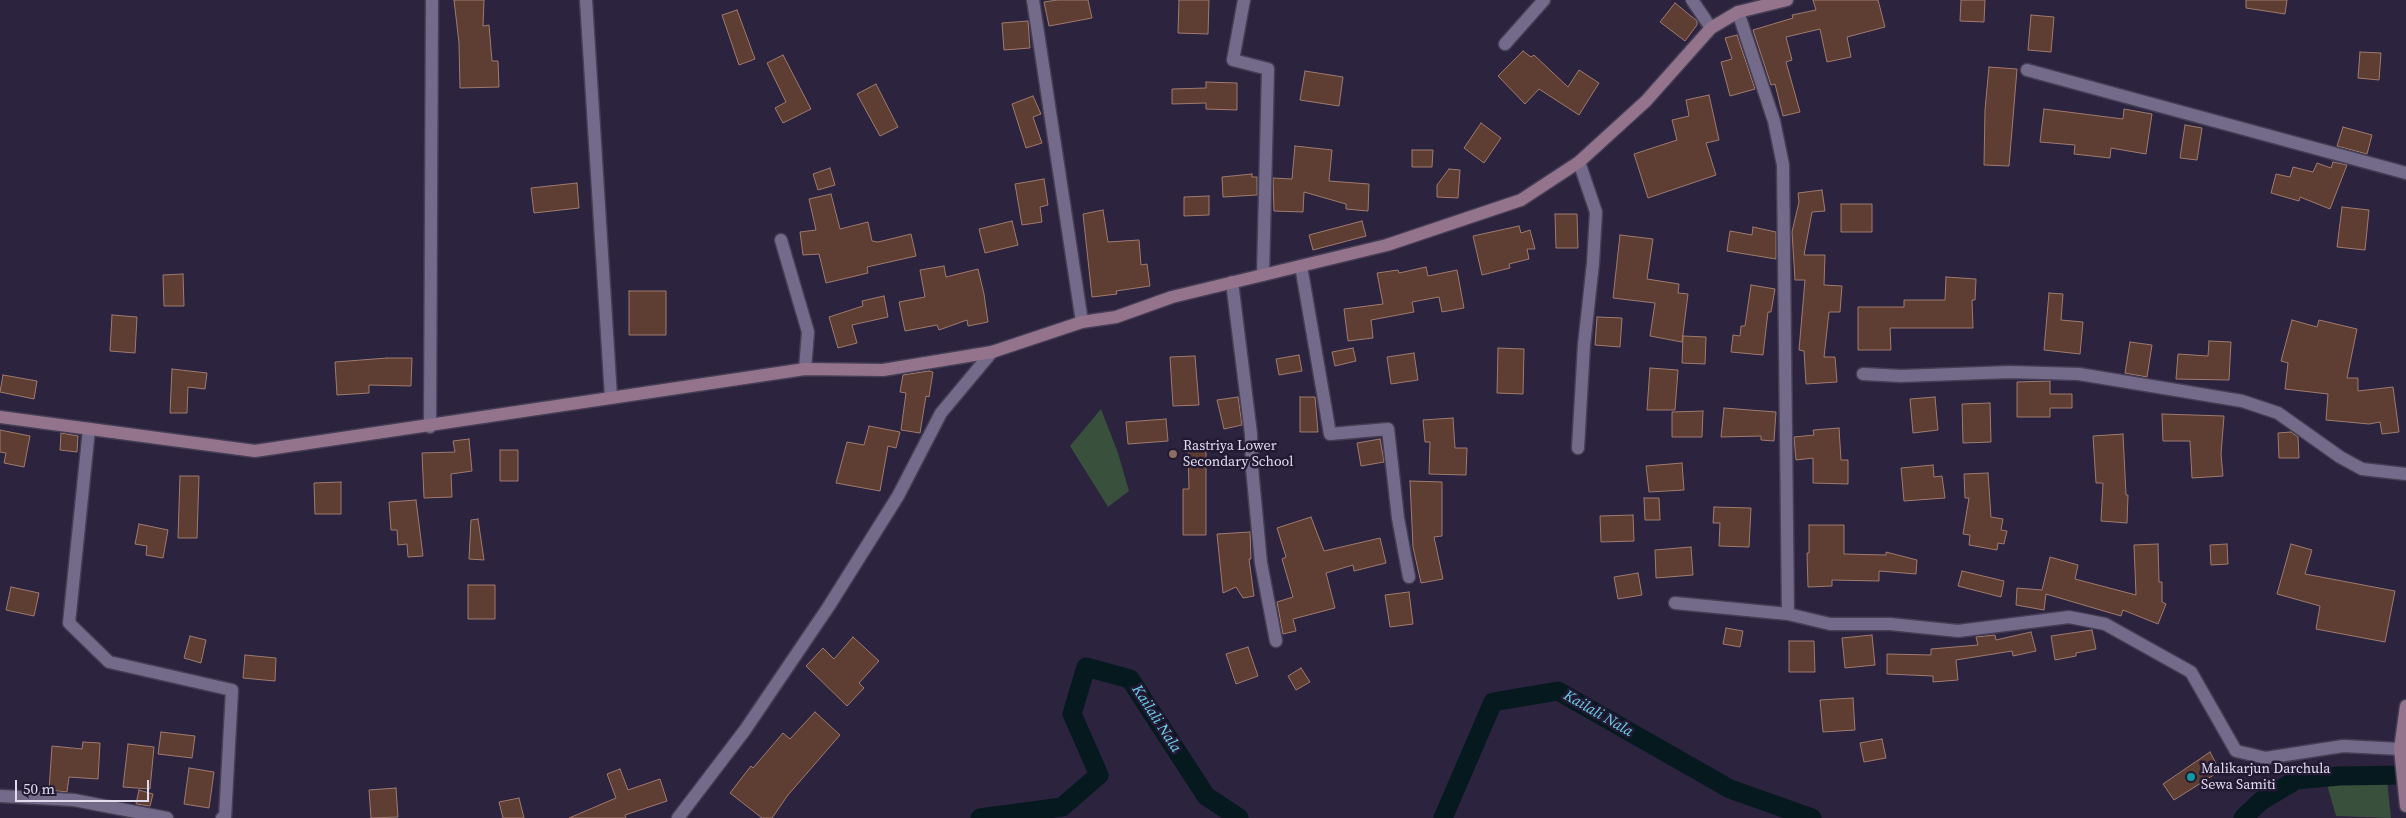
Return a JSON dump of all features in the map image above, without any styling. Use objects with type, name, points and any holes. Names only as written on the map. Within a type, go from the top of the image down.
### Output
[{"type":"street","points":[[430,426],[432,0]]},
{"type":"street","points":[[586,0],[611,397]]},
{"type":"street","points":[[1033,0],[1082,322]]},
{"type":"street","points":[[1244,0],[1233,60],[1268,69],[1263,276]]},
{"type":"street","points":[[1505,44],[1544,0]]},
{"type":"street","points":[[1692,0],[1711,28]]},
{"type":"street","points":[[0,417],[255,451],[805,369],[883,370],[992,352],[1082,322],[1116,317],[1172,297],[1387,245],[1521,200],[1579,162],[1646,101],[1711,28],[1738,12],[1787,0]]},
{"type":"street","points":[[1738,12],[1774,121],[1783,165],[1788,614]]},
{"type":"street","points":[[2027,70],[2406,173]]},
{"type":"street","points":[[1578,448],[1584,345],[1593,263],[1596,212],[1579,162]]},
{"type":"street","points":[[781,240],[808,332],[805,369]]},
{"type":"street","points":[[1302,266],[1330,434],[1388,429],[1398,518],[1409,577]]},
{"type":"street","points":[[1232,282],[1251,434],[1252,468],[1262,563],[1276,641]]},
{"type":"street","points":[[678,818],[746,730],[829,606],[898,496],[941,413],[992,352]]},
{"type":"street","points":[[1863,374],[1901,376],[2010,372],[2080,374],[2242,401],[2278,413],[2340,457],[2362,469],[2406,474]]},
{"type":"street","points":[[90,429],[80,503],[69,623],[109,662],[232,690],[225,818],[222,818]]},
{"type":"street","points":[[1675,603],[1788,614],[1830,624],[1890,624],[1958,632],[2069,617],[2105,624],[2191,672],[2236,751],[2266,758],[2343,746],[2400,751]]},
{"type":"street","points":[[2405,803],[2400,751],[2406,709]]},
{"type":"street","points":[[0,796],[74,800],[166,818]]},
{"type":"green space","points":[[1101,409],[1118,453],[1129,491],[1108,507],[1070,446]]},
{"type":"green space","points":[[2387,780],[2391,818],[2336,816],[2326,781]]},
{"type":"building","points":[[454,0],[484,0],[483,26],[489,25],[492,61],[498,61],[499,87],[460,88],[459,43]]},
{"type":"building","points":[[1088,0],[1092,18],[1049,26],[1044,2]]},
{"type":"building","points":[[1179,0],[1209,0],[1208,34],[1178,33]]},
{"type":"building","points":[[1813,0],[1878,0],[1885,27],[1847,37],[1851,57],[1827,62],[1820,29],[1786,37],[1792,60],[1786,62],[1800,112],[1783,116],[1775,84],[1771,85],[1753,30],[1793,18],[1792,15],[1816,10]]},
{"type":"building","points":[[1961,0],[1985,0],[1984,22],[1960,21]]},
{"type":"building","points":[[2246,0],[2287,0],[2285,14],[2246,8]]},
{"type":"building","points":[[1675,3],[1697,21],[1697,25],[1685,41],[1660,22]]},
{"type":"building","points":[[737,10],[755,59],[739,65],[722,15]]},
{"type":"building","points":[[2031,15],[2054,17],[2051,52],[2028,50]]},
{"type":"building","points":[[1028,21],[1030,48],[1004,50],[1002,23]]},
{"type":"building","points":[[1737,35],[1755,89],[1730,96],[1721,62],[1732,59],[1725,38]]},
{"type":"building","points":[[1523,51],[1531,57],[1534,55],[1568,87],[1579,70],[1599,83],[1579,115],[1539,89],[1525,104],[1498,76]]},
{"type":"building","points":[[2360,52],[2381,53],[2379,80],[2358,78]]},
{"type":"building","points":[[783,55],[811,109],[783,123],[775,108],[786,102],[767,63]]},
{"type":"building","points":[[1989,67],[2017,69],[2009,166],[1984,165],[1985,110]]},
{"type":"building","points":[[1305,71],[1343,77],[1339,106],[1300,100]]},
{"type":"building","points":[[1206,82],[1237,83],[1237,110],[1206,109],[1206,103],[1172,104],[1172,89],[1206,88]]},
{"type":"building","points":[[876,84],[898,127],[880,136],[857,94]]},
{"type":"building","points":[[1709,95],[1719,140],[1706,143],[1716,175],[1648,198],[1634,154],[1677,140],[1672,120],[1689,116],[1686,100]]},
{"type":"building","points":[[1033,96],[1041,114],[1033,117],[1042,143],[1026,148],[1012,104]]},
{"type":"building","points":[[2044,109],[2123,119],[2124,109],[2152,114],[2146,154],[2111,148],[2110,158],[2074,154],[2075,145],[2040,142]]},
{"type":"building","points":[[1481,123],[1501,138],[1484,163],[1464,148]]},
{"type":"building","points":[[2185,125],[2202,128],[2197,160],[2180,158]]},
{"type":"building","points":[[2343,127],[2372,135],[2367,154],[2337,146]]},
{"type":"building","points":[[1295,146],[1332,150],[1329,181],[1369,184],[1368,211],[1346,209],[1346,204],[1304,192],[1303,212],[1274,211],[1273,178],[1292,179]]},
{"type":"building","points":[[1412,150],[1433,150],[1432,167],[1412,167]]},
{"type":"building","points":[[2333,162],[2347,165],[2330,209],[2300,197],[2299,201],[2271,193],[2276,174],[2290,177],[2293,167],[2313,172],[2317,163],[2331,168]]},
{"type":"building","points":[[830,168],[835,185],[818,190],[813,174]]},
{"type":"building","points":[[1449,169],[1460,170],[1458,198],[1437,197],[1437,185]]},
{"type":"building","points":[[1252,174],[1252,177],[1257,177],[1257,195],[1223,197],[1222,177]]},
{"type":"building","points":[[1044,179],[1048,205],[1040,207],[1042,222],[1022,225],[1015,184]]},
{"type":"building","points":[[577,183],[579,208],[534,213],[531,188]]},
{"type":"building","points":[[1822,190],[1825,211],[1812,212],[1804,255],[1825,255],[1824,285],[1842,286],[1840,312],[1829,312],[1824,357],[1835,357],[1837,382],[1806,384],[1804,351],[1799,350],[1805,280],[1795,280],[1792,232],[1799,202],[1798,193]]},
{"type":"building","points":[[831,194],[840,229],[868,222],[872,241],[878,242],[911,234],[916,256],[867,267],[868,273],[826,283],[819,254],[803,255],[800,232],[816,230],[809,199]]},
{"type":"building","points":[[1209,196],[1209,215],[1184,216],[1184,197]]},
{"type":"building","points":[[1841,204],[1872,204],[1872,232],[1841,232]]},
{"type":"building","points":[[2342,207],[2369,210],[2365,250],[2337,247]]},
{"type":"building","points":[[1103,210],[1108,242],[1139,240],[1141,265],[1147,264],[1150,286],[1116,291],[1117,294],[1092,297],[1083,214]]},
{"type":"building","points":[[1555,214],[1577,214],[1578,248],[1556,248]]},
{"type":"building","points":[[1012,221],[1018,245],[985,253],[979,229]]},
{"type":"building","points":[[1362,221],[1366,236],[1313,250],[1309,235]]},
{"type":"building","points":[[1519,226],[1521,233],[1530,230],[1535,249],[1527,249],[1529,259],[1509,264],[1510,268],[1482,275],[1473,236]]},
{"type":"building","points":[[1753,227],[1776,232],[1776,259],[1727,251],[1730,231],[1752,235]]},
{"type":"building","points":[[1620,235],[1653,239],[1647,279],[1679,284],[1678,293],[1688,294],[1682,342],[1650,336],[1655,303],[1613,298]]},
{"type":"building","points":[[944,266],[946,277],[978,269],[988,322],[968,326],[967,320],[939,330],[937,325],[905,331],[899,302],[925,297],[920,270]]},
{"type":"building","points":[[1426,267],[1428,276],[1457,270],[1464,308],[1442,312],[1439,297],[1412,302],[1414,312],[1371,320],[1373,338],[1348,341],[1344,309],[1383,304],[1377,273],[1398,270],[1399,273]]},
{"type":"building","points":[[183,274],[184,306],[164,306],[163,275]]},
{"type":"building","points":[[1946,277],[1976,279],[1975,300],[1972,300],[1973,328],[1890,328],[1891,350],[1858,350],[1858,307],[1904,307],[1904,300],[1945,300]]},
{"type":"building","points":[[1751,285],[1775,289],[1771,312],[1768,312],[1763,355],[1731,352],[1733,335],[1740,336],[1741,326],[1745,326]]},
{"type":"building","points":[[629,291],[666,291],[666,335],[629,335]]},
{"type":"building","points":[[2049,293],[2063,294],[2061,320],[2083,322],[2080,354],[2044,350]]},
{"type":"building","points":[[884,296],[888,317],[852,325],[857,343],[838,348],[829,317],[863,306],[862,301]]},
{"type":"building","points":[[112,315],[137,317],[135,353],[110,351]]},
{"type":"building","points":[[1597,317],[1622,318],[1620,347],[1595,345]]},
{"type":"building","points":[[2292,320],[2317,327],[2319,320],[2357,329],[2347,378],[2358,378],[2358,391],[2393,387],[2399,432],[2382,434],[2380,422],[2369,424],[2326,420],[2328,394],[2285,389],[2288,363],[2281,361]]},
{"type":"building","points":[[1683,336],[1706,337],[1705,364],[1682,363]]},
{"type":"building","points":[[2209,341],[2231,342],[2229,380],[2176,379],[2178,354],[2208,356]]},
{"type":"building","points":[[2130,342],[2152,345],[2147,377],[2125,373]]},
{"type":"building","points":[[1353,348],[1356,361],[1335,366],[1332,352]]},
{"type":"building","points":[[1498,348],[1524,349],[1523,394],[1497,393]]},
{"type":"building","points":[[1414,353],[1418,380],[1391,384],[1387,357]]},
{"type":"building","points":[[1299,355],[1302,371],[1279,375],[1276,359]]},
{"type":"building","points":[[1195,356],[1199,405],[1173,406],[1170,357]]},
{"type":"building","points":[[412,358],[411,386],[369,385],[369,393],[337,395],[335,362]]},
{"type":"building","points":[[1650,368],[1678,370],[1675,410],[1647,410]]},
{"type":"building","points":[[172,369],[207,373],[205,389],[188,387],[187,413],[170,413]]},
{"type":"building","points":[[933,372],[929,397],[926,396],[920,433],[901,430],[906,393],[900,392],[903,375]]},
{"type":"building","points":[[3,375],[37,381],[34,399],[0,392]]},
{"type":"building","points":[[2050,381],[2050,394],[2072,394],[2072,408],[2050,408],[2050,417],[2017,417],[2017,382]]},
{"type":"building","points":[[1238,397],[1242,425],[1224,429],[1217,400]]},
{"type":"building","points":[[1300,397],[1315,397],[1318,432],[1300,432]]},
{"type":"building","points":[[1935,397],[1938,430],[1913,433],[1910,399]]},
{"type":"building","points":[[1990,403],[1991,442],[1963,443],[1962,404]]},
{"type":"building","points":[[1724,408],[1776,412],[1774,441],[1761,440],[1761,436],[1721,437]]},
{"type":"building","points":[[1703,411],[1702,437],[1672,437],[1672,412]]},
{"type":"building","points":[[2162,414],[2224,416],[2221,454],[2223,476],[2192,478],[2190,441],[2163,441]]},
{"type":"building","points":[[1453,418],[1455,448],[1467,448],[1466,475],[1429,474],[1430,442],[1425,442],[1423,420]]},
{"type":"building","points":[[1166,419],[1168,441],[1128,444],[1126,422]]},
{"type":"building","points":[[869,426],[900,432],[896,448],[888,446],[880,491],[836,483],[847,442],[864,445]]},
{"type":"building","points":[[1839,428],[1841,460],[1848,460],[1848,484],[1813,483],[1813,458],[1796,460],[1794,437],[1814,435],[1813,430]]},
{"type":"building","points":[[0,430],[30,436],[24,467],[4,463],[6,453],[0,452]]},
{"type":"building","points":[[2291,432],[2298,437],[2299,458],[2279,458],[2278,433]]},
{"type":"building","points":[[61,433],[78,436],[77,452],[60,450]]},
{"type":"building","points":[[2123,434],[2126,495],[2128,495],[2127,523],[2101,521],[2103,483],[2096,483],[2093,436]]},
{"type":"building","points":[[469,439],[472,471],[451,474],[452,497],[424,498],[422,453],[455,452],[453,441]]},
{"type":"building","points":[[1380,439],[1384,462],[1361,466],[1357,443]]},
{"type":"building","points":[[1206,447],[1206,535],[1183,535],[1183,489],[1189,489],[1188,448]]},
{"type":"building","points":[[500,450],[518,450],[518,481],[500,481]]},
{"type":"building","points":[[1682,463],[1684,490],[1649,492],[1646,466]]},
{"type":"building","points":[[1933,465],[1934,477],[1942,476],[1945,498],[1904,501],[1901,468]]},
{"type":"building","points":[[1988,473],[1991,517],[2003,519],[2001,530],[2007,531],[2004,544],[1998,543],[1997,550],[1969,545],[1970,535],[1963,534],[1969,498],[1965,498],[1964,474]]},
{"type":"building","points":[[180,476],[199,476],[197,538],[178,538]]},
{"type":"building","points":[[1410,481],[1442,482],[1442,536],[1434,537],[1443,579],[1421,583],[1413,547]]},
{"type":"building","points":[[341,482],[341,514],[315,514],[314,483]]},
{"type":"building","points":[[1644,498],[1659,498],[1660,520],[1645,520]]},
{"type":"building","points":[[416,500],[423,556],[408,557],[407,544],[398,545],[397,530],[391,530],[389,502]]},
{"type":"building","points":[[1714,507],[1751,508],[1749,547],[1719,546],[1720,523],[1713,523]]},
{"type":"building","points":[[1633,515],[1634,541],[1601,542],[1600,516]]},
{"type":"building","points":[[1311,517],[1324,551],[1380,538],[1386,563],[1354,571],[1353,565],[1326,573],[1335,608],[1293,619],[1296,631],[1283,634],[1277,602],[1293,597],[1282,559],[1286,557],[1277,528]]},
{"type":"building","points":[[478,519],[484,560],[469,559],[471,520]]},
{"type":"building","points":[[139,524],[168,530],[163,558],[146,555],[147,546],[135,544]]},
{"type":"building","points":[[1809,525],[1844,525],[1844,554],[1886,555],[1886,552],[1917,560],[1916,574],[1879,571],[1879,581],[1832,580],[1832,586],[1808,587],[1807,553],[1809,553]]},
{"type":"building","points":[[1250,532],[1251,559],[1249,559],[1254,596],[1243,598],[1236,587],[1223,593],[1217,534]]},
{"type":"building","points":[[2158,544],[2159,582],[2162,582],[2162,602],[2166,604],[2158,624],[2123,610],[2121,616],[2046,594],[2044,610],[2016,605],[2017,588],[2042,590],[2050,557],[2078,565],[2075,579],[2136,595],[2134,545]]},
{"type":"building","points":[[2227,544],[2228,564],[2211,565],[2210,545]]},
{"type":"building","points":[[2291,544],[2312,550],[2305,574],[2395,591],[2385,642],[2316,629],[2320,606],[2277,594]]},
{"type":"building","points":[[1691,547],[1693,575],[1656,578],[1655,550]]},
{"type":"building","points":[[1962,571],[2004,581],[2001,597],[1958,586]]},
{"type":"building","points":[[1638,573],[1642,595],[1618,599],[1614,577]]},
{"type":"building","points":[[468,585],[495,585],[495,619],[468,619]]},
{"type":"building","points":[[11,587],[39,593],[34,616],[6,610]]},
{"type":"building","points":[[1409,592],[1413,624],[1390,627],[1385,595]]},
{"type":"building","points":[[1726,628],[1743,631],[1740,647],[1723,644]]},
{"type":"building","points":[[2092,630],[2096,649],[2076,653],[2076,656],[2055,660],[2051,636]]},
{"type":"building","points":[[2031,632],[2036,651],[2013,656],[2012,651],[1956,660],[1958,680],[1933,682],[1933,676],[1887,674],[1887,654],[1931,655],[1931,649],[1978,645],[1976,637],[1995,635],[1996,640]]},
{"type":"building","points":[[1872,635],[1875,665],[1845,668],[1842,638]]},
{"type":"building","points":[[190,636],[206,640],[201,663],[184,658]]},
{"type":"building","points":[[853,637],[879,661],[859,683],[864,688],[847,706],[806,666],[823,648],[834,659]]},
{"type":"building","points":[[1789,641],[1814,641],[1815,672],[1789,672]]},
{"type":"building","points":[[1248,647],[1258,676],[1236,684],[1226,654]]},
{"type":"building","points":[[245,655],[276,658],[275,681],[243,678]]},
{"type":"building","points":[[1301,668],[1310,682],[1296,690],[1288,676]]},
{"type":"building","points":[[1853,698],[1855,730],[1823,732],[1820,700]]},
{"type":"building","points":[[815,712],[840,735],[788,795],[772,818],[762,818],[730,793],[751,766],[753,768],[783,733],[790,739]]},
{"type":"building","points":[[161,732],[195,736],[192,758],[158,754]]},
{"type":"building","points":[[1882,739],[1886,758],[1864,762],[1860,743]]},
{"type":"building","points":[[83,742],[100,743],[98,779],[69,777],[67,792],[49,790],[52,746],[82,749]]},
{"type":"building","points":[[128,744],[154,747],[150,789],[123,787]]},
{"type":"building","name":"Malikarjun Darchula Sewa Samiti","points":[[2210,752],[2220,771],[2174,800],[2163,784]]},
{"type":"building","points":[[189,768],[214,772],[209,808],[184,804]]},
{"type":"building","points":[[620,769],[628,790],[660,779],[667,801],[625,815],[626,818],[569,818],[616,798],[607,774]]},
{"type":"building","points":[[396,788],[398,817],[371,818],[369,790]]},
{"type":"building","points":[[139,790],[153,794],[150,806],[136,804]]},
{"type":"building","points":[[519,798],[524,818],[503,818],[499,802]]},
{"type":"waterway","name":"Kailali Nala","points":[[980,818],[1062,807],[1099,775],[1072,714],[1086,667],[1130,679],[1206,796],[1239,818]]},
{"type":"waterway","name":"Kailali Nala","points":[[1443,818],[1493,702],[1558,691],[1730,789],[1812,818]]},
{"type":"waterway","name":"Kailali Nala","points":[[2243,818],[2261,801],[2296,780],[2339,776],[2406,775]]},
{"type":"place","name":"Rastriya Lower Secondary School","points":[[1173,454]]},
{"type":"place","name":"Malikarjun Darchula Sewa Samiti","points":[[2191,777]]}]
